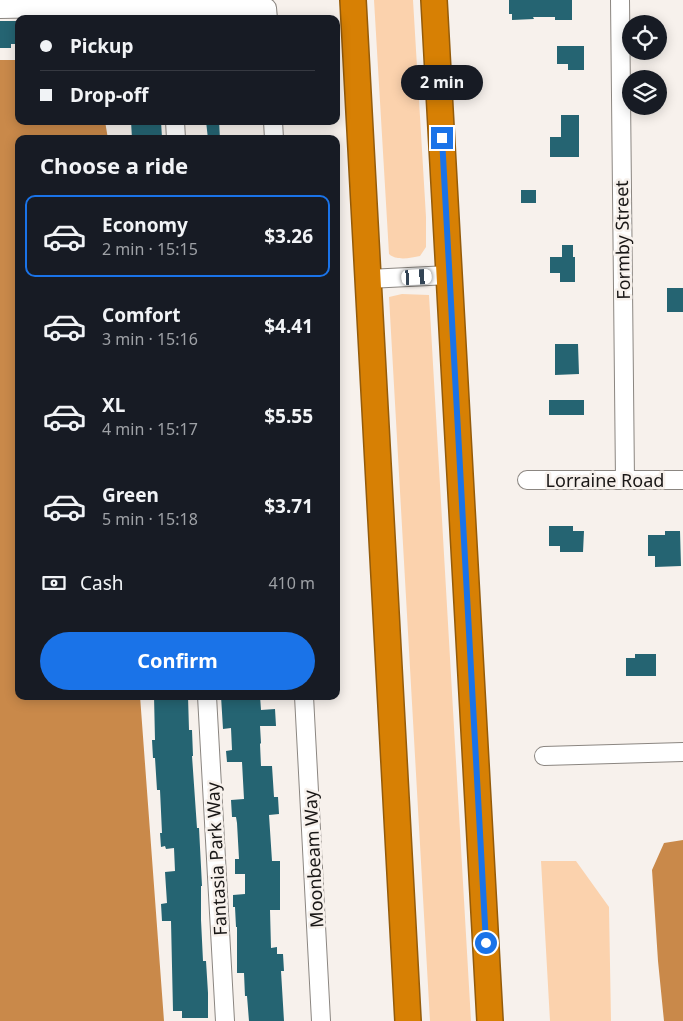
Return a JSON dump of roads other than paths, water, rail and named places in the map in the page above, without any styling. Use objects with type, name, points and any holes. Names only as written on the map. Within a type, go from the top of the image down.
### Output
[{"type":"highway","points":[[353,0],[408,1021]]},
{"type":"highway","points":[[434,0],[490,1021]]},
{"type":"street","name":"Formby Street","points":[[620,0],[625,480]]},
{"type":"street","points":[[0,9],[268,13]]},
{"type":"street","points":[[368,279],[449,275]]},
{"type":"street","name":"Lorraine Road","points":[[527,480],[683,480]]},
{"type":"street","name":"Fantasia Park Way","points":[[207,700],[225,1021]]},
{"type":"street","name":"Moonbeam Way","points":[[304,700],[321,1021]]},
{"type":"street","points":[[544,756],[683,752]]}]
